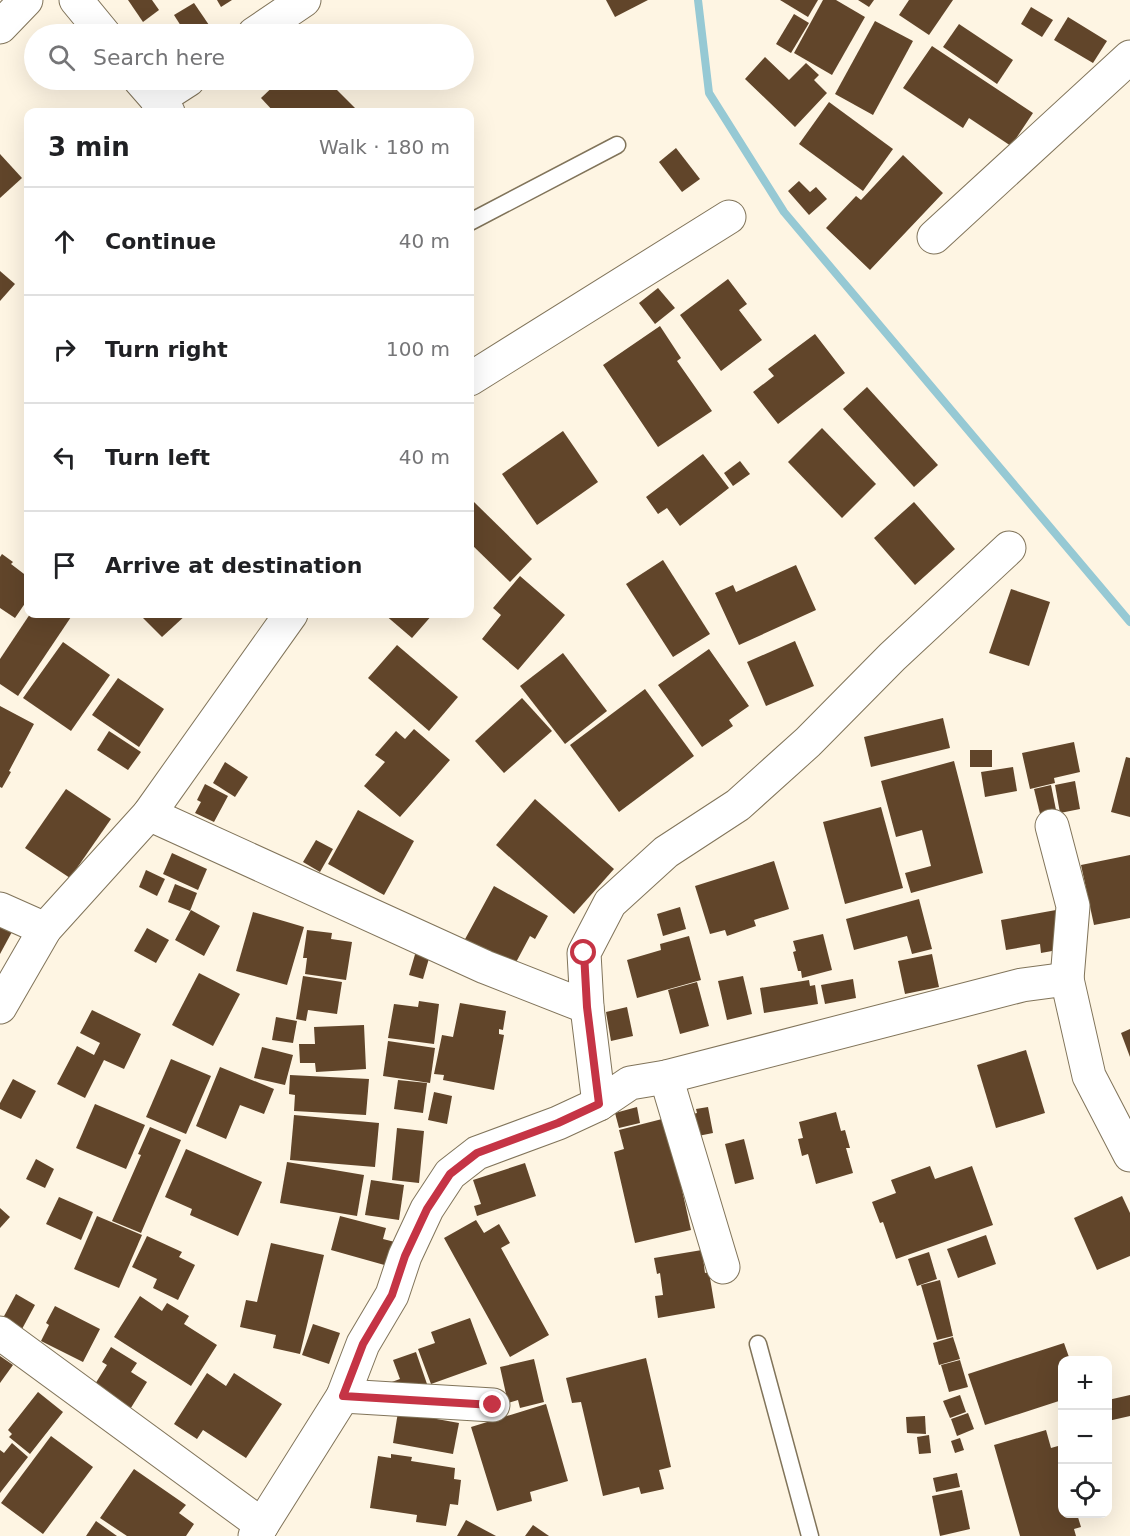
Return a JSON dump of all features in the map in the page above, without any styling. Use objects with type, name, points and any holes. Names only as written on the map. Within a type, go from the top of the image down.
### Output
[{"type":"street","points":[[0,27],[26,0]]},
{"type":"street","points":[[76,0],[96,24]]},
{"type":"street","points":[[269,24],[304,0]]},
{"type":"street","points":[[934,237],[1130,57]]},
{"type":"street","points":[[155,97],[169,90]]},
{"type":"street","points":[[474,377],[729,218]]},
{"type":"street","points":[[599,1104],[587,1007],[584,953],[609,903],[666,852],[738,806],[808,742],[892,657],[1009,548]]},
{"type":"street","points":[[0,1006],[45,929],[149,814],[288,618]]},
{"type":"street","points":[[149,814],[485,967],[587,1007]]},
{"type":"street","points":[[1052,826],[1073,906],[1067,979],[1089,1076],[1130,1155]]},
{"type":"street","points":[[0,909],[45,929]]},
{"type":"street","points":[[0,1333],[259,1531],[343,1396],[363,1344],[392,1295],[405,1256],[427,1209],[450,1174],[477,1153],[558,1123],[599,1104],[630,1083],[666,1077],[1022,985],[1067,979]]},
{"type":"street","points":[[666,1077],[723,1267]]},
{"type":"street","points":[[343,1396],[493,1405]]},
{"type":"lane","points":[[474,220],[617,145]]},
{"type":"lane","points":[[758,1344],[810,1536]]},
{"type":"building","points":[[128,0],[152,0],[159,10],[143,22]]},
{"type":"building","points":[[217,0],[232,0],[221,7]]},
{"type":"building","points":[[606,0],[648,0],[615,17]]},
{"type":"building","points":[[780,0],[818,0],[808,17]]},
{"type":"building","points":[[823,0],[836,0],[865,17],[832,75],[794,53]]},
{"type":"building","points":[[858,0],[874,0],[869,7]]},
{"type":"building","points":[[909,0],[953,0],[929,35],[899,15]]},
{"type":"building","points":[[194,3],[208,24],[180,24],[174,15]]},
{"type":"building","points":[[1031,7],[1053,20],[1042,37],[1021,24]]},
{"type":"building","points":[[794,14],[809,23],[791,53],[776,44]]},
{"type":"building","points":[[1068,17],[1107,41],[1093,63],[1054,40]]},
{"type":"building","points":[[875,21],[913,41],[873,115],[835,94]]},
{"type":"building","points":[[959,24],[1013,60],[997,84],[943,47]]},
{"type":"building","points":[[932,46],[1033,113],[1011,146],[969,118],[963,128],[903,88]]},
{"type":"building","points":[[765,57],[789,80],[806,63],[819,75],[814,80],[827,93],[795,127],[745,79]]},
{"type":"building","points":[[269,90],[337,90],[355,108],[270,108],[261,98]]},
{"type":"building","points":[[829,102],[893,149],[863,191],[799,144]]},
{"type":"building","points":[[676,148],[700,179],[682,192],[659,162]]},
{"type":"building","points":[[0,154],[22,178],[0,198]]},
{"type":"building","points":[[903,155],[943,193],[870,270],[826,228],[856,196],[861,200]]},
{"type":"building","points":[[799,181],[810,192],[816,187],[827,199],[809,215],[788,191]]},
{"type":"building","points":[[0,271],[15,284],[0,301]]},
{"type":"building","points":[[728,279],[747,304],[739,310],[762,340],[721,371],[680,315]]},
{"type":"building","points":[[658,288],[675,308],[655,324],[639,303]]},
{"type":"building","points":[[660,326],[681,358],[677,361],[712,411],[658,447],[603,365]]},
{"type":"building","points":[[815,334],[845,373],[778,424],[753,392],[774,376],[768,369]]},
{"type":"building","points":[[867,387],[938,465],[914,487],[843,409]]},
{"type":"building","points":[[822,428],[876,484],[842,518],[788,462]]},
{"type":"building","points":[[563,431],[598,482],[537,525],[502,474]]},
{"type":"building","points":[[703,454],[729,488],[680,526],[667,508],[658,514],[646,497]]},
{"type":"building","points":[[740,461],[750,474],[733,486],[724,473]]},
{"type":"building","points":[[474,502],[532,559],[510,582],[474,547]]},
{"type":"building","points":[[914,502],[955,549],[915,585],[874,538]]},
{"type":"building","points":[[2,554],[24,574],[24,605],[15,618],[0,608],[0,557]]},
{"type":"building","points":[[663,560],[710,634],[673,657],[626,584]]},
{"type":"building","points":[[796,565],[816,610],[739,645],[715,593],[733,585],[736,592]]},
{"type":"building","points":[[520,576],[565,615],[518,670],[482,639],[501,615],[493,608]]},
{"type":"building","points":[[1011,589],[1050,602],[1029,666],[989,653]]},
{"type":"building","points":[[27,618],[70,618],[18,696],[0,684],[0,659]]},
{"type":"building","points":[[143,618],[183,618],[162,637]]},
{"type":"building","points":[[389,618],[430,618],[412,638]]},
{"type":"building","points":[[795,641],[814,686],[766,706],[747,662]]},
{"type":"building","points":[[63,642],[110,675],[71,731],[23,698]]},
{"type":"building","points":[[397,645],[458,697],[429,731],[368,678]]},
{"type":"building","points":[[709,649],[749,706],[729,720],[733,726],[702,747],[658,685]]},
{"type":"building","points":[[563,653],[607,711],[565,744],[520,686]]},
{"type":"building","points":[[118,678],[164,709],[139,747],[92,715]]},
{"type":"building","points":[[645,689],[694,756],[619,812],[570,745]]},
{"type":"building","points":[[522,698],[552,731],[504,773],[475,741]]},
{"type":"building","points":[[0,706],[34,724],[2,788],[0,787]]},
{"type":"building","points":[[943,718],[950,748],[871,767],[864,737]]},
{"type":"building","points":[[414,729],[450,760],[400,817],[364,786],[385,762],[375,755],[396,731],[405,739]]},
{"type":"building","points":[[109,731],[141,752],[128,770],[97,750]]},
{"type":"building","points":[[1074,742],[1080,772],[1054,778],[1055,783],[1030,789],[1022,753]]},
{"type":"building","points":[[970,750],[992,750],[992,767],[970,767]]},
{"type":"building","points":[[1126,757],[1130,758],[1130,817],[1111,812]]},
{"type":"building","points":[[954,761],[983,873],[911,893],[905,873],[931,866],[922,830],[896,837],[881,781]]},
{"type":"building","points":[[225,762],[248,777],[235,797],[213,783]]},
{"type":"building","points":[[1013,767],[1017,791],[985,797],[981,772]]},
{"type":"building","points":[[1075,781],[1080,809],[1060,813],[1055,785]]},
{"type":"building","points":[[205,784],[228,796],[214,822],[195,813],[201,802],[197,800]]},
{"type":"building","points":[[1051,785],[1057,815],[1041,818],[1034,789]]},
{"type":"building","points":[[66,789],[111,819],[70,878],[25,848]]},
{"type":"building","points":[[535,799],[614,869],[574,914],[496,845]]},
{"type":"building","points":[[881,807],[903,888],[845,904],[823,822]]},
{"type":"building","points":[[358,810],[414,841],[384,895],[328,864]]},
{"type":"building","points":[[316,840],[333,849],[320,872],[303,862]]},
{"type":"building","points":[[172,853],[207,869],[198,890],[163,874]]},
{"type":"building","points":[[1130,855],[1130,918],[1094,925],[1081,865]]},
{"type":"building","points":[[774,861],[789,909],[754,920],[756,926],[727,936],[725,930],[710,934],[695,886]]},
{"type":"building","points":[[146,870],[165,879],[157,896],[139,887]]},
{"type":"building","points":[[175,884],[197,893],[190,911],[168,902]]},
{"type":"building","points":[[494,886],[548,916],[535,939],[530,936],[513,968],[464,941]]},
{"type":"building","points":[[919,899],[932,949],[912,954],[907,936],[854,950],[846,919]]},
{"type":"building","points":[[680,907],[686,929],[663,936],[657,914]]},
{"type":"building","points":[[191,910],[220,926],[204,956],[175,940]]},
{"type":"building","points":[[1056,910],[1063,949],[1041,953],[1040,944],[1006,950],[1001,920]]},
{"type":"building","points":[[253,912],[304,927],[287,985],[236,971]]},
{"type":"building","points":[[0,923],[13,930],[0,954]]},
{"type":"building","points":[[147,928],[169,940],[156,963],[134,951]]},
{"type":"building","points":[[307,930],[332,933],[331,939],[352,942],[346,980],[305,974],[307,958],[303,958]]},
{"type":"building","points":[[823,934],[832,970],[802,978],[793,952],[796,951],[793,941]]},
{"type":"building","points":[[689,936],[701,980],[637,998],[627,960],[661,950],[660,944]]},
{"type":"building","points":[[416,951],[430,955],[423,979],[409,975]]},
{"type":"building","points":[[932,954],[939,987],[905,994],[898,961]]},
{"type":"building","points":[[199,973],[240,994],[213,1046],[172,1025]]},
{"type":"building","points":[[303,976],[342,982],[337,1014],[308,1010],[306,1021],[296,1019]]},
{"type":"building","points":[[743,976],[752,1014],[727,1020],[718,981]]},
{"type":"building","points":[[853,979],[856,998],[825,1004],[821,985]]},
{"type":"building","points":[[809,980],[810,986],[815,985],[818,1004],[764,1013],[760,988]]},
{"type":"building","points":[[697,982],[709,1026],[680,1034],[668,990]]},
{"type":"building","points":[[419,1001],[439,1004],[434,1044],[388,1038],[394,1004],[418,1007]]},
{"type":"building","points":[[460,1003],[506,1011],[503,1030],[499,1029],[499,1034],[504,1035],[494,1090],[443,1080],[444,1075],[434,1074],[442,1035],[453,1037]]},
{"type":"building","points":[[627,1007],[633,1036],[611,1041],[606,1012]]},
{"type":"building","points":[[92,1010],[141,1034],[124,1069],[104,1060],[85,1098],[57,1084],[77,1046],[94,1055],[100,1043],[80,1033]]},
{"type":"building","points":[[276,1017],[297,1021],[293,1043],[272,1040]]},
{"type":"building","points":[[364,1025],[366,1069],[316,1072],[315,1063],[300,1063],[299,1044],[315,1044],[314,1027]]},
{"type":"building","points":[[1130,1029],[1130,1057],[1121,1033]]},
{"type":"building","points":[[388,1041],[435,1048],[430,1083],[383,1076]]},
{"type":"building","points":[[262,1047],[293,1055],[285,1085],[254,1078]]},
{"type":"building","points":[[1026,1050],[1045,1113],[996,1128],[977,1065]]},
{"type":"building","points":[[171,1059],[211,1076],[186,1134],[146,1117]]},
{"type":"building","points":[[220,1067],[274,1089],[264,1114],[240,1105],[226,1139],[196,1126]]},
{"type":"building","points":[[290,1075],[369,1079],[366,1115],[294,1111],[295,1095],[289,1094]]},
{"type":"building","points":[[13,1079],[36,1091],[21,1119],[0,1109],[0,1103]]},
{"type":"building","points":[[398,1080],[427,1083],[423,1113],[394,1109]]},
{"type":"building","points":[[434,1092],[452,1096],[447,1124],[428,1120]]},
{"type":"building","points":[[95,1104],[145,1125],[126,1169],[76,1148]]},
{"type":"building","points":[[637,1107],[640,1123],[619,1128],[615,1113]]},
{"type":"building","points":[[708,1107],[713,1133],[698,1136],[693,1114],[697,1113],[696,1109]]},
{"type":"building","points":[[836,1112],[841,1131],[845,1130],[850,1148],[846,1148],[853,1173],[816,1184],[808,1154],[802,1156],[798,1139],[803,1138],[799,1122]]},
{"type":"building","points":[[294,1115],[379,1123],[375,1167],[290,1160]]},
{"type":"building","points":[[666,1118],[691,1230],[635,1243],[614,1152],[624,1149],[619,1130]]},
{"type":"building","points":[[150,1127],[181,1140],[141,1233],[112,1221],[141,1155],[138,1154]]},
{"type":"building","points":[[397,1128],[424,1131],[419,1183],[392,1180]]},
{"type":"building","points":[[744,1139],[754,1179],[735,1184],[725,1144]]},
{"type":"building","points":[[186,1149],[262,1182],[238,1236],[190,1215],[192,1209],[165,1197]]},
{"type":"building","points":[[36,1159],[54,1169],[45,1188],[26,1179]]},
{"type":"building","points":[[287,1162],[364,1175],[357,1216],[280,1203]]},
{"type":"building","points":[[525,1163],[536,1196],[477,1216],[474,1206],[481,1204],[473,1180]]},
{"type":"building","points":[[930,1166],[935,1179],[972,1166],[993,1225],[896,1259],[883,1222],[880,1223],[872,1202],[896,1193],[891,1180]]},
{"type":"building","points":[[371,1180],[404,1185],[399,1220],[365,1215]]},
{"type":"building","points":[[1122,1196],[1130,1213],[1130,1256],[1097,1270],[1074,1218]]},
{"type":"building","points":[[59,1197],[93,1212],[81,1240],[46,1224]]},
{"type":"building","points":[[0,1208],[10,1217],[0,1228]]},
{"type":"building","points":[[97,1216],[142,1235],[119,1288],[74,1269]]},
{"type":"building","points":[[340,1216],[386,1228],[383,1239],[395,1242],[388,1266],[331,1250]]},
{"type":"building","points":[[476,1220],[484,1233],[499,1224],[510,1243],[501,1248],[549,1335],[510,1357],[444,1238]]},
{"type":"building","points":[[986,1235],[996,1264],[958,1278],[947,1249]]},
{"type":"building","points":[[147,1236],[182,1252],[179,1257],[195,1265],[178,1300],[153,1288],[157,1279],[132,1267]]},
{"type":"building","points":[[271,1243],[324,1255],[300,1354],[273,1348],[276,1335],[240,1327],[246,1300],[257,1302]]},
{"type":"building","points":[[702,1250],[705,1273],[709,1272],[715,1308],[658,1318],[655,1296],[663,1295],[660,1273],[657,1274],[654,1258]]},
{"type":"building","points":[[929,1252],[937,1279],[917,1286],[908,1259]]},
{"type":"building","points":[[940,1280],[953,1336],[937,1340],[921,1285]]},
{"type":"building","points":[[16,1294],[35,1305],[22,1329],[3,1318]]},
{"type":"building","points":[[140,1296],[162,1311],[167,1303],[189,1316],[184,1324],[217,1345],[191,1386],[114,1337]]},
{"type":"building","points":[[55,1306],[100,1329],[83,1362],[41,1341],[49,1325],[46,1323]]},
{"type":"building","points":[[470,1318],[487,1364],[431,1384],[418,1349],[435,1343],[431,1332]]},
{"type":"building","points":[[313,1324],[340,1333],[329,1364],[302,1355]]},
{"type":"building","points":[[953,1337],[960,1359],[939,1365],[933,1343]]},
{"type":"building","points":[[1064,1343],[1069,1356],[1058,1356],[1058,1401],[985,1425],[968,1374]]},
{"type":"building","points":[[111,1347],[137,1363],[131,1372],[147,1382],[129,1411],[92,1389],[107,1365],[102,1362]]},
{"type":"building","points":[[416,1352],[427,1384],[394,1396],[389,1383],[400,1379],[393,1360]]},
{"type":"building","points":[[0,1356],[13,1365],[0,1383]]},
{"type":"building","points":[[646,1358],[671,1467],[659,1470],[664,1489],[641,1494],[639,1487],[603,1496],[581,1402],[572,1403],[566,1378]]},
{"type":"building","points":[[534,1359],[544,1402],[520,1408],[518,1400],[508,1403],[500,1367]]},
{"type":"building","points":[[960,1360],[968,1387],[949,1392],[941,1365]]},
{"type":"building","points":[[207,1373],[226,1386],[234,1373],[282,1404],[246,1458],[203,1430],[197,1439],[174,1424]]},
{"type":"building","points":[[38,1392],[63,1412],[30,1454],[9,1437],[12,1434],[8,1430]]},
{"type":"building","points":[[960,1395],[966,1412],[950,1418],[943,1401]]},
{"type":"building","points":[[1130,1395],[1130,1416],[1112,1420],[1112,1399]]},
{"type":"building","points":[[546,1404],[568,1481],[530,1492],[532,1501],[497,1511],[471,1427]]},
{"type":"building","points":[[398,1412],[459,1423],[453,1454],[393,1443]]},
{"type":"building","points":[[968,1413],[974,1429],[957,1436],[951,1419]]},
{"type":"building","points":[[925,1416],[926,1434],[907,1433],[906,1417]]},
{"type":"building","points":[[1046,1430],[1051,1448],[1058,1446],[1058,1518],[1078,1518],[1081,1527],[1074,1529],[1076,1536],[1020,1536],[994,1445]]},
{"type":"building","points":[[929,1435],[931,1453],[919,1454],[917,1437]]},
{"type":"building","points":[[51,1436],[93,1467],[43,1534],[1,1503]]},
{"type":"building","points":[[960,1438],[964,1450],[955,1453],[951,1441]]},
{"type":"building","points":[[12,1443],[28,1457],[0,1493],[0,1450],[4,1453]]},
{"type":"building","points":[[391,1454],[412,1457],[411,1461],[455,1468],[454,1479],[461,1480],[458,1505],[450,1504],[446,1526],[416,1522],[417,1515],[370,1508],[378,1456],[391,1458]]},
{"type":"building","points":[[134,1469],[186,1505],[179,1513],[194,1524],[186,1536],[127,1536],[100,1518]]},
{"type":"building","points":[[957,1473],[960,1487],[936,1492],[933,1478]]},
{"type":"building","points":[[962,1490],[970,1529],[940,1536],[932,1496]]},
{"type":"building","points":[[466,1520],[496,1536],[457,1536]]},
{"type":"building","points":[[96,1521],[117,1536],[86,1536]]},
{"type":"building","points":[[533,1525],[549,1536],[525,1536]]},
{"type":"waterway","points":[[698,0],[709,93],[784,212],[1130,622]]},
{"type":"route","points":[[493,1405],[343,1396],[363,1344],[392,1295],[405,1256],[427,1209],[450,1174],[477,1153],[558,1123],[599,1104],[587,1007],[584,953]]}]
